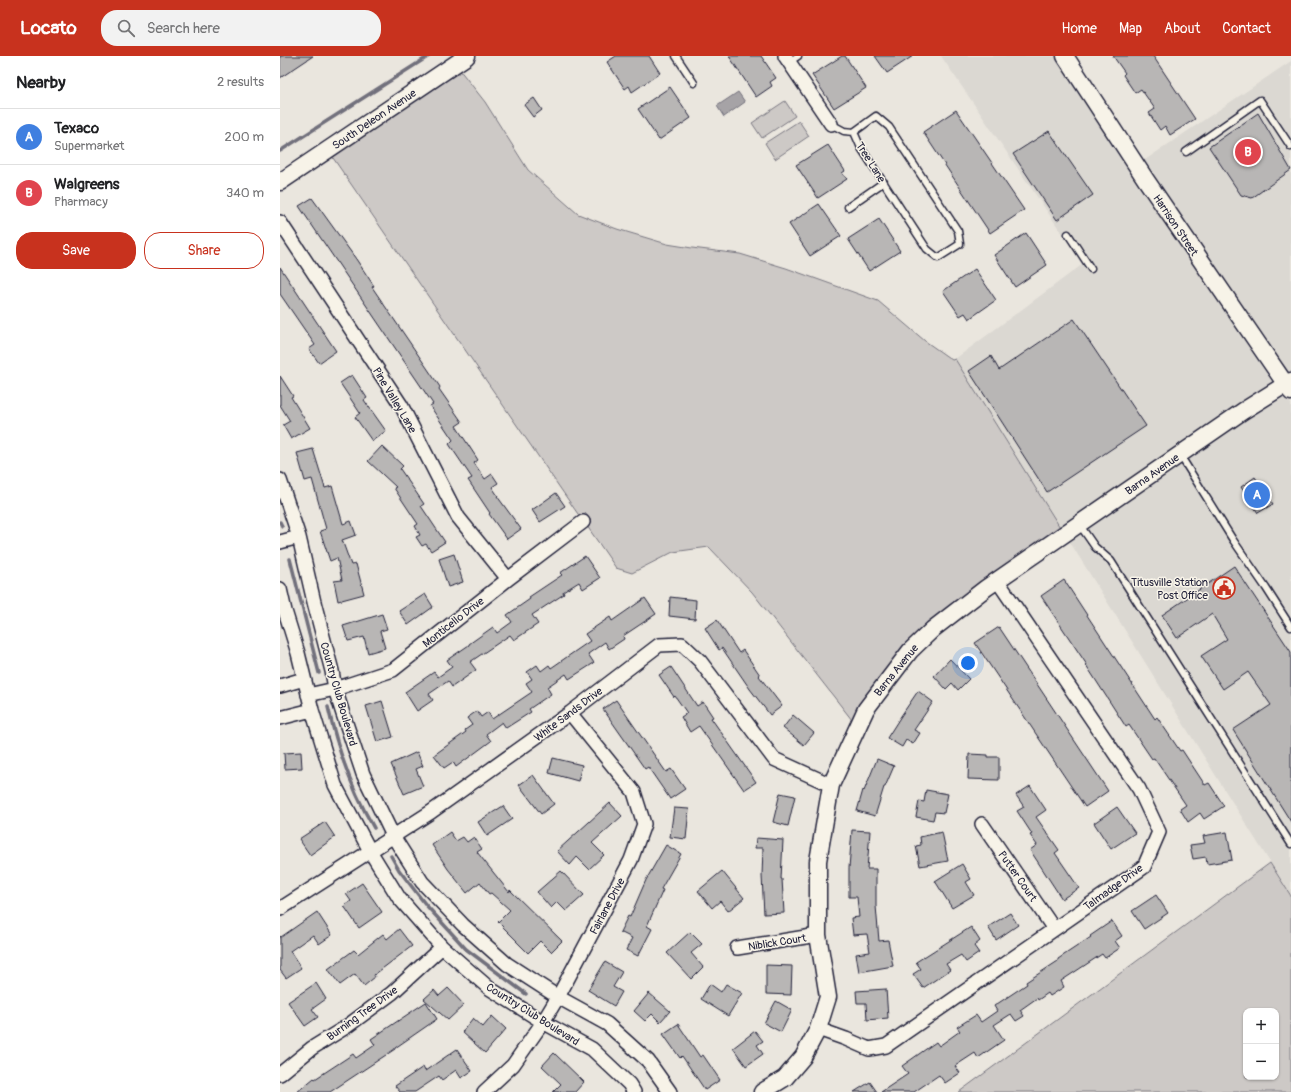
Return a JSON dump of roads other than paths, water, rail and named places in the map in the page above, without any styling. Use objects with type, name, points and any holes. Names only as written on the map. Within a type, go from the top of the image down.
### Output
[{"type":"street","name":"South Deleon Avenue","points":[[280,182],[467,56]]},
{"type":"street","name":"Harrison Street","points":[[1064,56],[1146,180],[1289,386]]},
{"type":"street","name":"Tree Lane","points":[[791,58],[831,124]]},
{"type":"street","name":"Pine Valley Lane","points":[[280,222],[401,405],[458,517],[508,578]]},
{"type":"street","name":"Barna Avenue","points":[[762,1092],[785,1078],[803,1057],[818,1029],[828,997],[818,935],[818,861],[831,786],[866,709],[910,651],[933,629],[986,588],[1243,411],[1289,386]]},
{"type":"street","name":"Country Club Boulevard","points":[[280,480],[299,537],[332,671],[335,689],[363,774],[393,836],[422,882],[463,925],[507,964],[558,997],[607,1024],[648,1062],[670,1092]]},
{"type":"street","name":"Monticello Drive","points":[[308,695],[335,689],[393,670],[508,578],[583,522]]},
{"type":"street","points":[[280,542],[299,537]]},
{"type":"street","name":"Talmadge Drive","points":[[818,1029],[869,1049],[886,1046],[1144,867],[1159,832],[1139,789],[997,580]]},
{"type":"street","name":"Country Club Boulevard","points":[[280,589],[312,710],[335,785],[370,851],[399,898],[442,947],[489,988],[543,1022],[592,1050],[629,1084],[634,1092]]},
{"type":"street","name":"White Sands Drive","points":[[280,909],[431,812],[570,713],[659,645],[682,644],[700,661],[774,759],[831,786]]},
{"type":"street","points":[[280,686],[304,679]]},
{"type":"street","points":[[280,718],[312,710]]},
{"type":"street","name":"Fairlane Drive","points":[[484,1092],[513,1065],[543,1022],[558,997],[631,860],[644,824],[634,792],[570,713]]},
{"type":"street","name":"Putter Court","points":[[982,824],[1054,929]]},
{"type":"street","name":"Niblick Court","points":[[737,948],[818,935]]},
{"type":"street","name":"Burning Tree Drive","points":[[280,1074],[312,1048],[346,1027],[392,993],[442,947]]},
{"type":"lane","points":[[676,56],[694,83]]},
{"type":"lane","points":[[1186,152],[1260,100],[1291,147]]},
{"type":"lane","name":"Tree Lane","points":[[831,124],[844,131],[854,132],[876,116],[889,127],[958,231],[960,244],[938,258],[927,249],[861,148],[854,132]]},
{"type":"lane","points":[[848,207],[884,182]]},
{"type":"lane","points":[[1068,234],[1091,269]]},
{"type":"lane","points":[[1180,455],[1232,540],[1291,628]]},
{"type":"lane","points":[[1079,524],[1095,548],[1111,561],[1291,844]]},
{"type":"waterway","points":[[280,151],[429,56]]},
{"type":"waterway","points":[[280,522],[282,526]]},
{"type":"waterway","points":[[290,559],[319,673]]},
{"type":"waterway","points":[[328,707],[336,739],[346,769],[374,828]]},
{"type":"waterway","points":[[391,856],[399,870],[426,905],[466,949],[526,994]]},
{"type":"place","name":"Walgreens","points":[[1248,152]]},
{"type":"place","name":"Texaco","points":[[1257,495]]},
{"type":"place","name":"Titusville Station Post Office","points":[[1224,588]]}]
